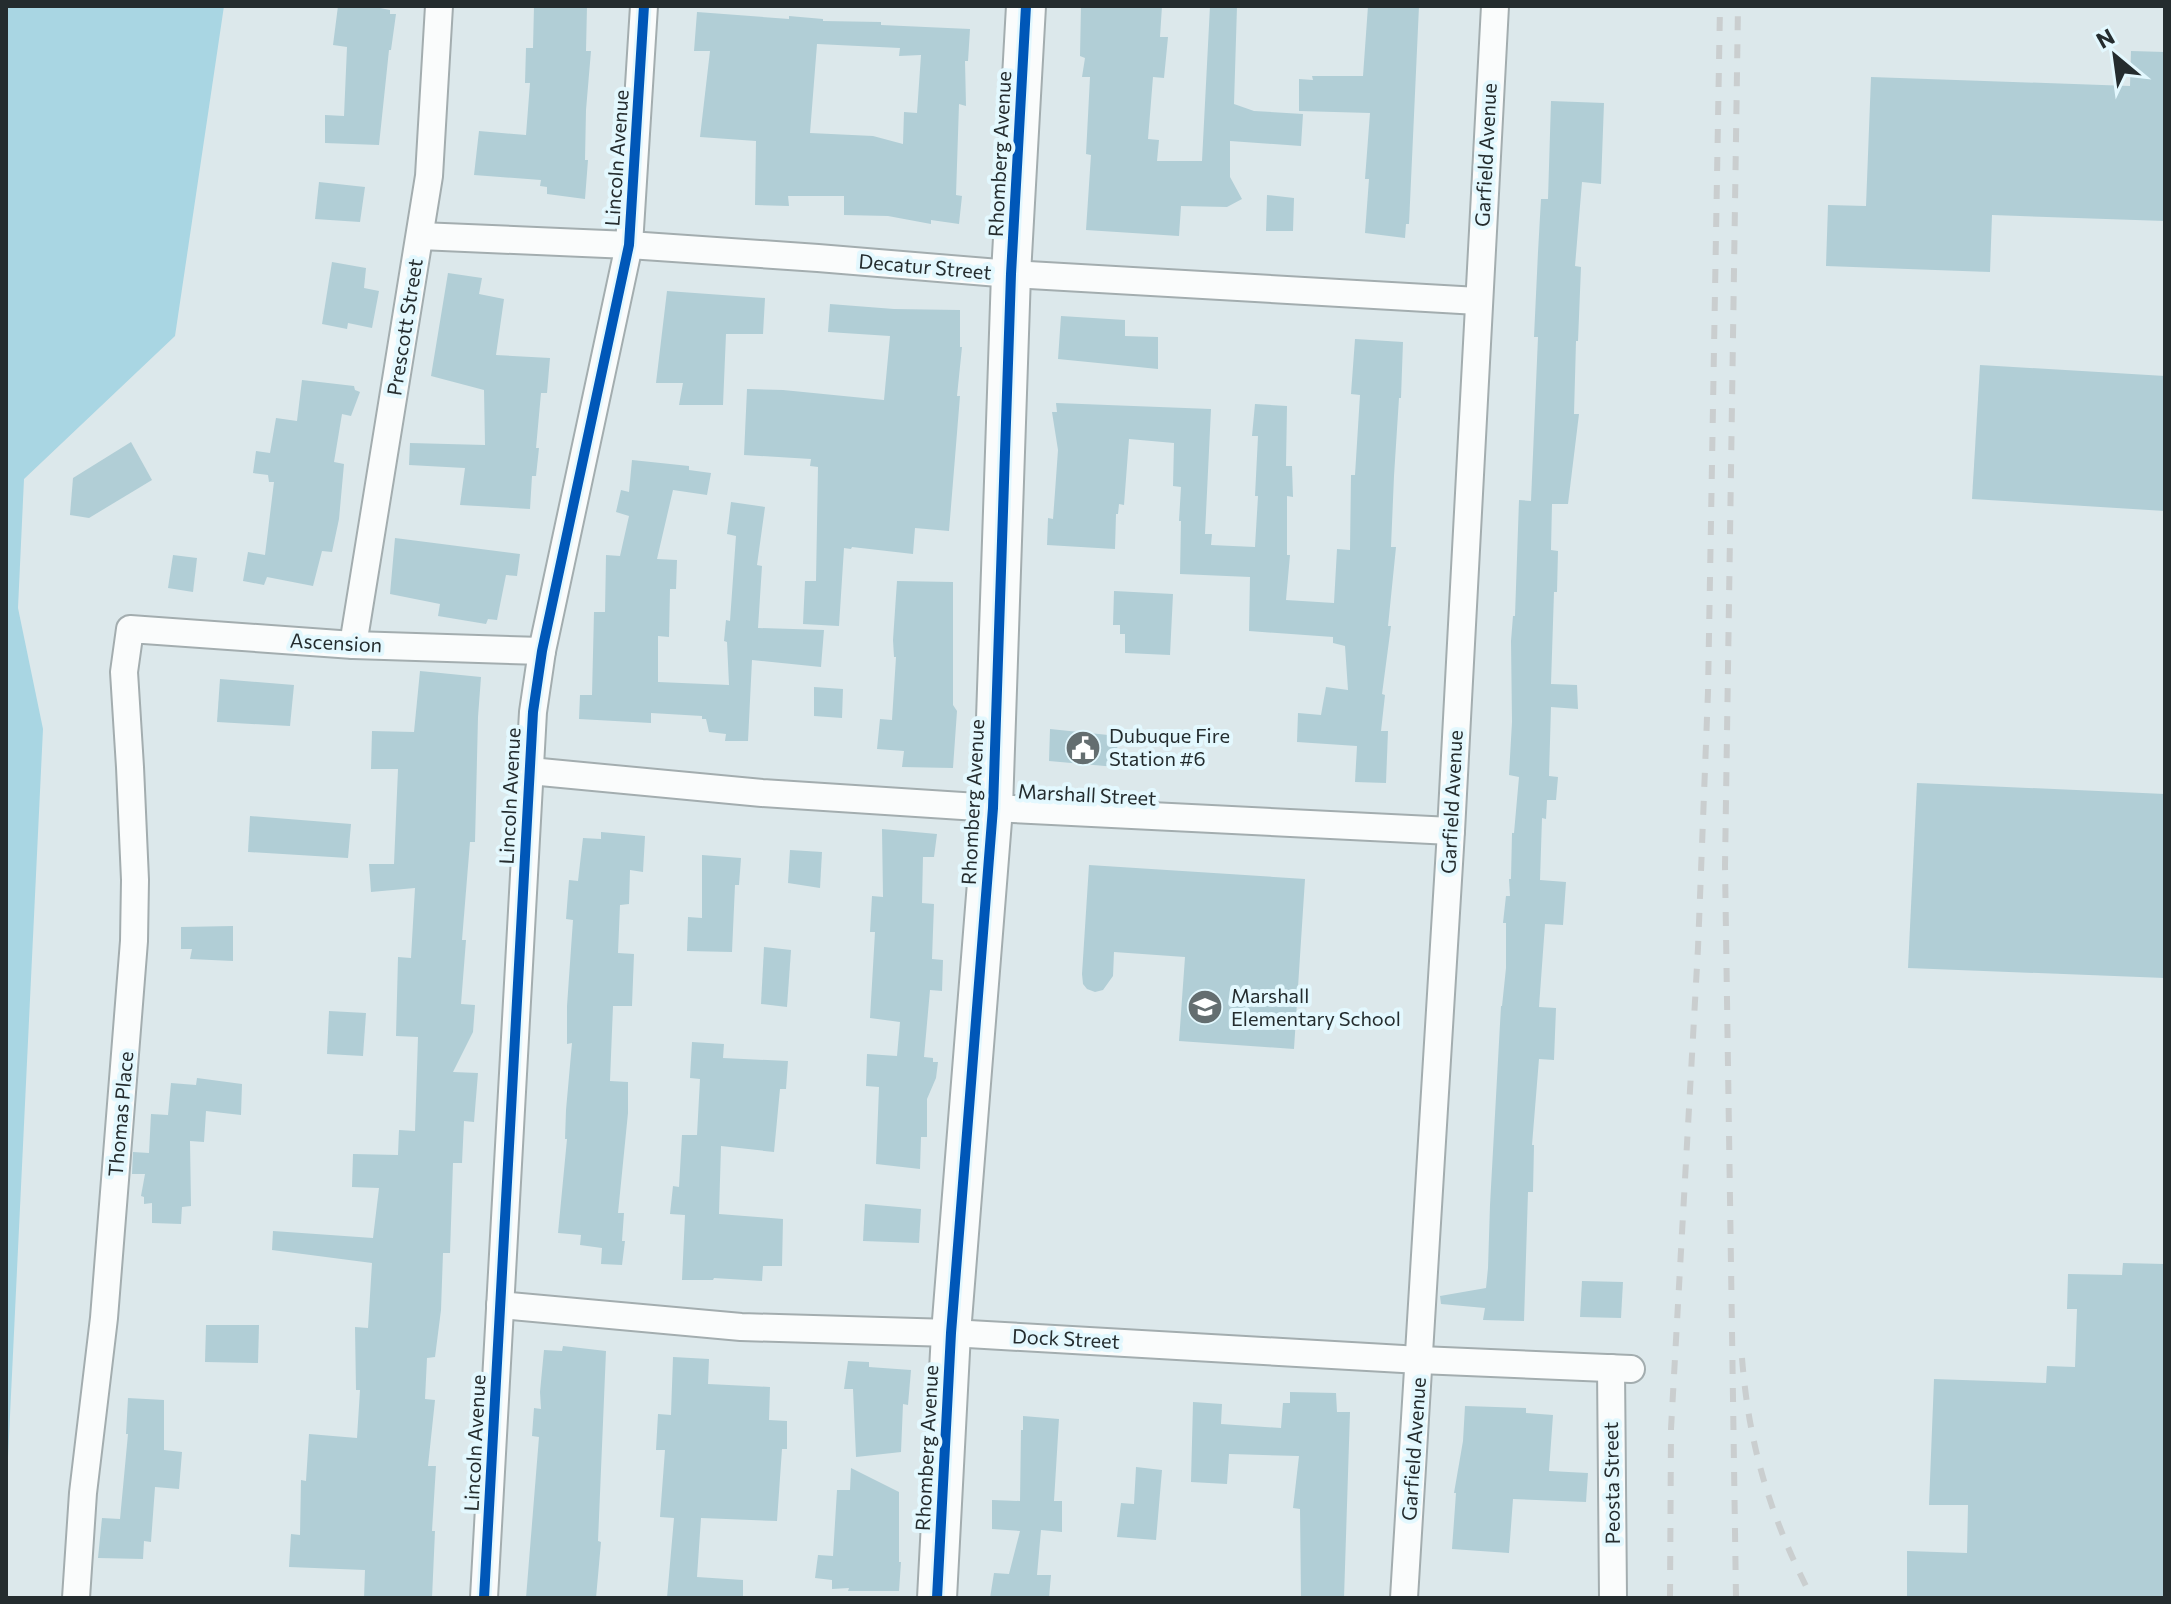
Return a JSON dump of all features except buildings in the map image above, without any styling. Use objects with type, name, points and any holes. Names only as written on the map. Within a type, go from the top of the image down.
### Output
[{"type":"street","name":"Prescott Street","points":[[353,645],[429,176],[439,6]]},
{"type":"street","name":"Lincoln Avenue","points":[[484,1598],[533,712],[542,651],[629,245],[644,6]]},
{"type":"street","name":"Rhomberg Avenue","points":[[937,1598],[951,1333],[993,808],[1011,274],[1026,6]]},
{"type":"street","name":"Garfield Avenue","points":[[1404,1598],[1451,831],[1495,6]]},
{"type":"street","name":"Decatur Street","points":[[420,236],[629,245],[1011,274],[1478,301]]},
{"type":"street","name":"Ascension","points":[[130,629],[353,645],[542,651]]},
{"type":"street","name":"Thomas Place","points":[[76,1598],[83,1493],[104,1318],[134,941],[135,880],[124,672],[130,629]]},
{"type":"street","name":"Marshall Street","points":[[530,771],[762,793],[1451,831]]},
{"type":"street","name":"Dock Street","points":[[500,1305],[741,1327],[951,1333],[1621,1369]]},
{"type":"street","name":"Peosta Street","points":[[1613,1598],[1621,1369]]},
{"type":"shaded area","points":[[6,6],[224,6],[175,336],[24,479],[18,608],[43,729],[6,1499]]},
{"type":"railway","points":[[1670,1598],[1671,1429],[1698,948],[1708,692],[1720,6]]},
{"type":"railway","points":[[1736,1598],[1725,866],[1738,6]]},
{"type":"railway","points":[[1742,1358],[1750,1422],[1764,1482],[1812,1598]]},
{"type":"cycle path","points":[[484,1598],[533,712],[542,651],[629,245],[644,6]]},
{"type":"cycle path","points":[[937,1598],[951,1333],[993,808],[1011,274],[1026,6]]},
{"type":"place","name":"Dubuque Fire Station #6","points":[[1083,748]]},
{"type":"place","name":"Marshall Elementary School","points":[[1205,1007]]}]
